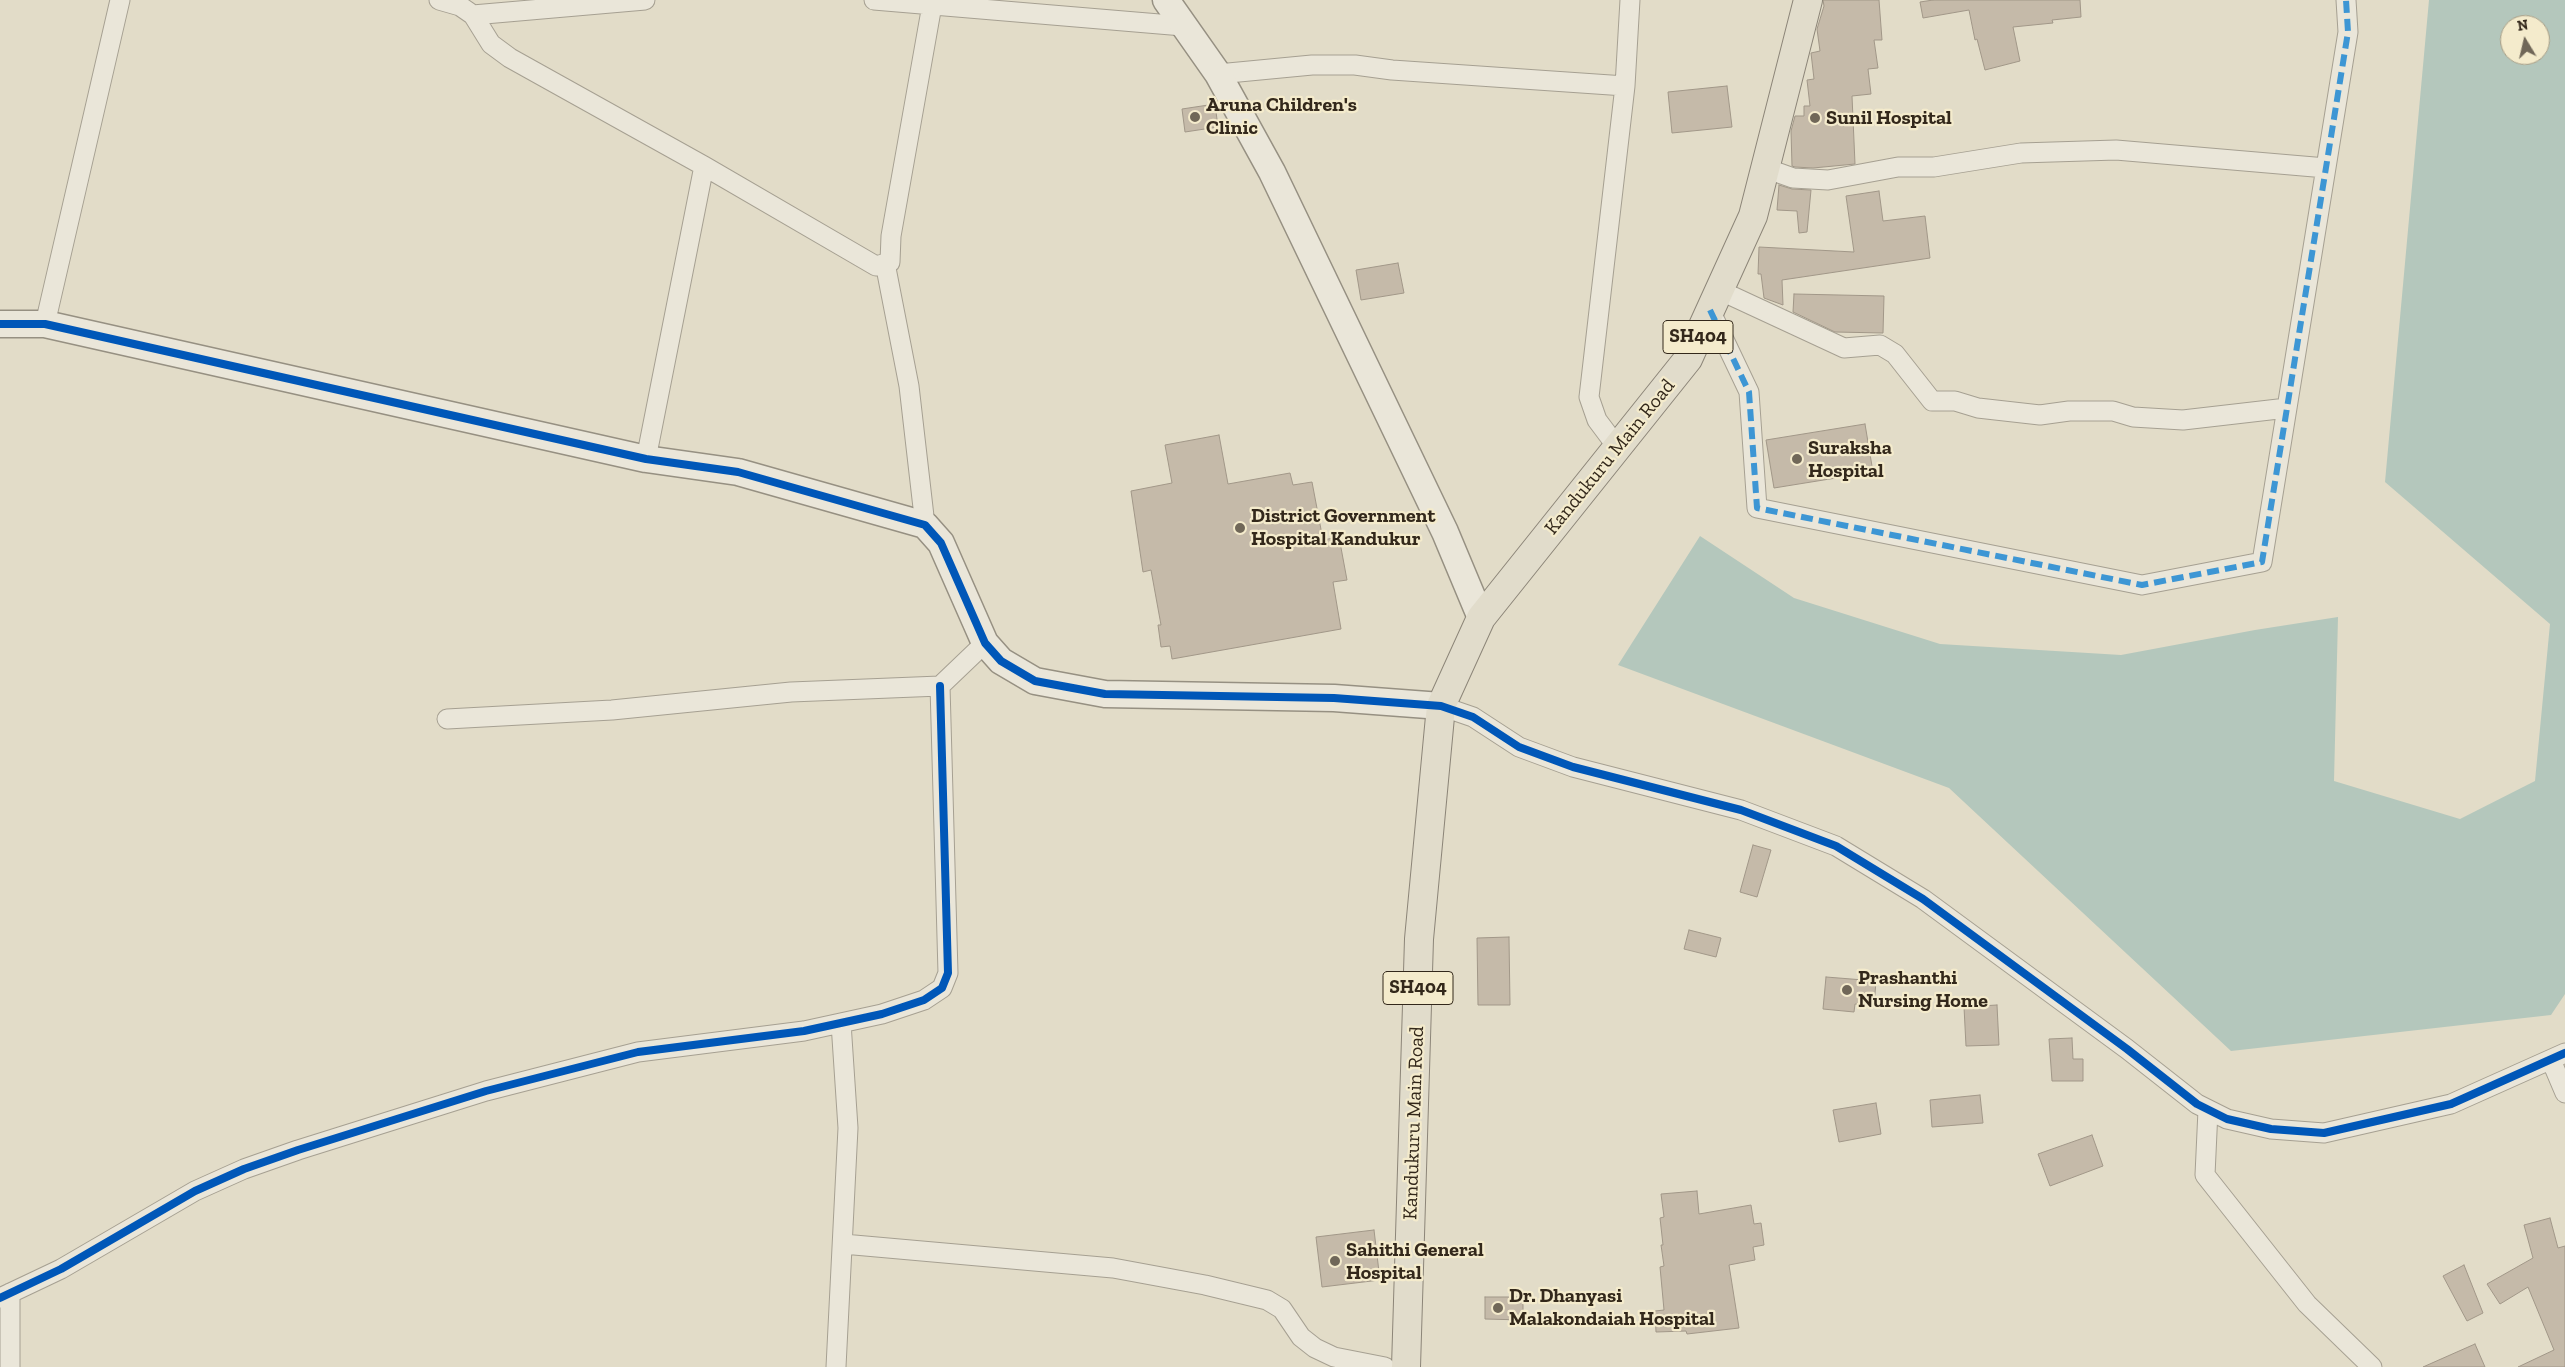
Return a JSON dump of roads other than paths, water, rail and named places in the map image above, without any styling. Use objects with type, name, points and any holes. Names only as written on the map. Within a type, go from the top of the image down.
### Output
[{"type":"main road","name":"Kandukuru Main Road","points":[[1406,1367],[1419,940],[1441,706],[1481,618],[1688,359],[1752,216],[1808,0]]},
{"type":"street","points":[[45,324],[120,0]]},
{"type":"street","points":[[439,0],[465,7],[645,0]]},
{"type":"street","points":[[874,0],[1183,26]]},
{"type":"street","points":[[1166,0],[1218,74],[1272,172],[1445,532],[1481,618]]},
{"type":"street","points":[[1618,448],[1597,420],[1589,397],[1626,86],[1630,0]]},
{"type":"street","points":[[1715,300],[1749,392],[1757,508],[2142,585],[2262,562],[2348,32],[2346,0]]},
{"type":"street","points":[[465,7],[491,44],[510,58],[704,166],[876,266],[890,262],[891,236],[938,4]]},
{"type":"street","points":[[1218,74],[1312,65],[1355,65],[1392,70],[1626,86]]},
{"type":"street","points":[[1765,168],[1793,178],[1828,180],[1898,167],[1934,167],[2021,153],[2116,150],[2326,168]]},
{"type":"street","points":[[646,460],[704,166]]},
{"type":"street","points":[[885,263],[909,386],[925,525]]},
{"type":"street","points":[[1715,300],[1844,348],[1880,345],[1895,354],[1932,401],[1955,401],[1978,408],[2040,415],[2113,411],[2134,417],[2183,420],[2287,408]]},
{"type":"street","points":[[0,324],[45,324],[646,460],[738,472],[925,525],[941,543],[985,643],[1001,661],[1035,682],[1105,694],[1334,698],[1441,706],[1473,717],[1519,747],[1573,767],[1741,810],[1836,846],[1923,899],[2127,1049],[2197,1104],[2227,1119],[2271,1130],[2324,1132],[2450,1104],[2558,1056],[2565,1093]]},
{"type":"street","points":[[448,719],[612,710],[791,692],[940,686],[985,643]]},
{"type":"street","points":[[10,1367],[5,1296],[61,1268],[195,1191],[244,1169],[298,1150],[486,1091],[638,1052],[804,1031],[882,1014],[924,1000],[942,988],[948,973],[940,686]]},
{"type":"street","points":[[836,1367],[848,1128],[841,1023]]},
{"type":"street","points":[[2208,1110],[2205,1175],[2307,1304],[2372,1367]]},
{"type":"street","points":[[843,1244],[1113,1268],[1205,1285],[1267,1300],[1282,1309],[1301,1338],[1315,1348],[1334,1357],[1385,1367]]},
{"type":"place","name":"Aruna Children's Clinic","points":[[1195,117]]},
{"type":"place","name":"Sunil Hospital","points":[[1815,118]]},
{"type":"place","name":"Suraksha Hospital","points":[[1797,459]]},
{"type":"place","name":"District Government Hospital Kandukur","points":[[1240,528]]},
{"type":"place","name":"Prashanthi Nursing Home","points":[[1847,990]]},
{"type":"place","name":"Sahithi General Hospital","points":[[1335,1261]]},
{"type":"place","name":"Dr. Dhanyasi Malakondaiah Hospital","points":[[1498,1308]]}]
